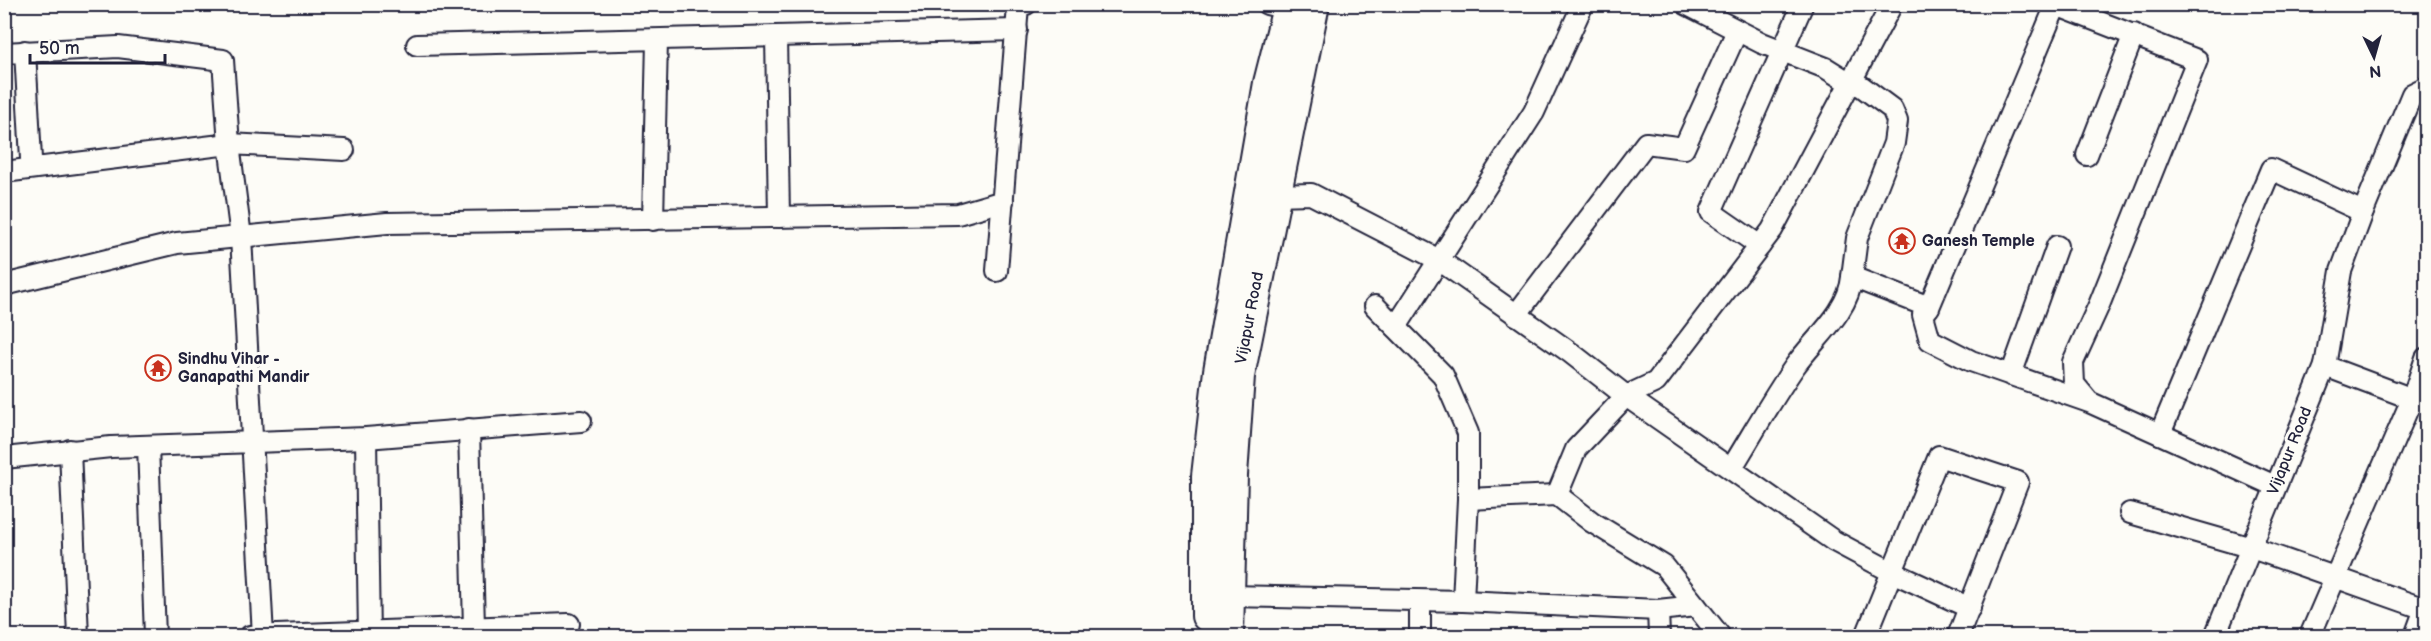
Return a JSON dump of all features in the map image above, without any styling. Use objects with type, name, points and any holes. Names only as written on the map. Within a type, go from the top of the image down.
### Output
[{"type":"main road","name":"Vijapur Road","points":[[1228,636],[1227,596],[1232,475],[1239,376],[1275,195],[1290,6]]},
{"type":"main road","name":"Vijapur Road","points":[[1207,636],[1207,476],[1219,371],[1269,83],[1290,6]]},
{"type":"street","points":[[997,271],[1018,6],[1026,4]]},
{"type":"street","points":[[1396,327],[1534,112],[1583,4]]},
{"type":"street","points":[[1686,4],[1737,31],[1827,68],[1850,83],[1861,86],[1892,108],[1897,121],[1894,143],[1857,238],[1851,287],[1844,303],[1795,366],[1731,469]]},
{"type":"street","points":[[1760,246],[1711,212],[1803,4]]},
{"type":"street","points":[[1557,495],[1576,449],[1626,396],[1656,382],[1772,230],[1892,4]]},
{"type":"street","points":[[2089,402],[2074,384],[2073,362],[2112,273],[2197,60],[2056,5],[1929,307],[1923,315],[1930,340],[1971,361],[2089,402],[2275,486]]},
{"type":"street","points":[[417,45],[1017,30]]},
{"type":"street","points":[[1516,315],[1646,142],[1684,148],[1737,31]]},
{"type":"street","points":[[2087,155],[2134,34]]},
{"type":"street","points":[[776,36],[778,217]]},
{"type":"street","points":[[653,219],[657,40]]},
{"type":"street","points":[[4,53],[118,46],[223,60],[241,237],[263,636]]},
{"type":"street","points":[[25,51],[31,159]]},
{"type":"street","name":"Vijapur Road","points":[[2215,636],[2325,366],[2341,271],[2363,212],[2412,94],[2427,87]]},
{"type":"street","points":[[4,172],[230,144],[344,150]]},
{"type":"street","points":[[2160,434],[2271,169],[2363,212]]},
{"type":"street","points":[[1275,195],[1311,194],[1439,260],[1626,396],[1834,541],[1892,572],[1970,608]]},
{"type":"street","points":[[4,285],[177,243],[387,223],[958,214],[1003,201]]},
{"type":"street","points":[[2012,375],[2057,246]]},
{"type":"street","points":[[1852,277],[1929,307]]},
{"type":"street","points":[[1375,306],[1443,375],[1467,433],[1468,499],[1463,601]]},
{"type":"street","points":[[2310,636],[2420,401],[2427,358]]},
{"type":"street","points":[[2325,366],[2420,401]]},
{"type":"street","points":[[4,458],[70,450],[366,438],[581,422]]},
{"type":"street","points":[[461,631],[469,429]]},
{"type":"street","points":[[366,438],[369,635]]},
{"type":"street","points":[[148,446],[155,636]]},
{"type":"street","points":[[70,450],[78,636]]},
{"type":"street","points":[[1866,636],[1939,456],[2018,482],[1970,608],[1966,634]]},
{"type":"street","points":[[1468,499],[1557,495],[1592,522],[1665,566],[1720,636]]},
{"type":"street","points":[[2130,513],[2252,548],[2426,608],[2415,636]]},
{"type":"street","points":[[1227,596],[1463,601],[1658,610],[1696,606]]},
{"type":"street","points":[[1420,601],[1420,636]]},
{"type":"street","points":[[1658,610],[1659,636]]},
{"type":"street","points":[[250,636],[369,635],[569,624]]},
{"type":"place","name":"Ganesh Temple","points":[[1902,241]]},
{"type":"place","name":"Sindhu Vihar - Ganapathi Mandir","points":[[158,368]]}]
